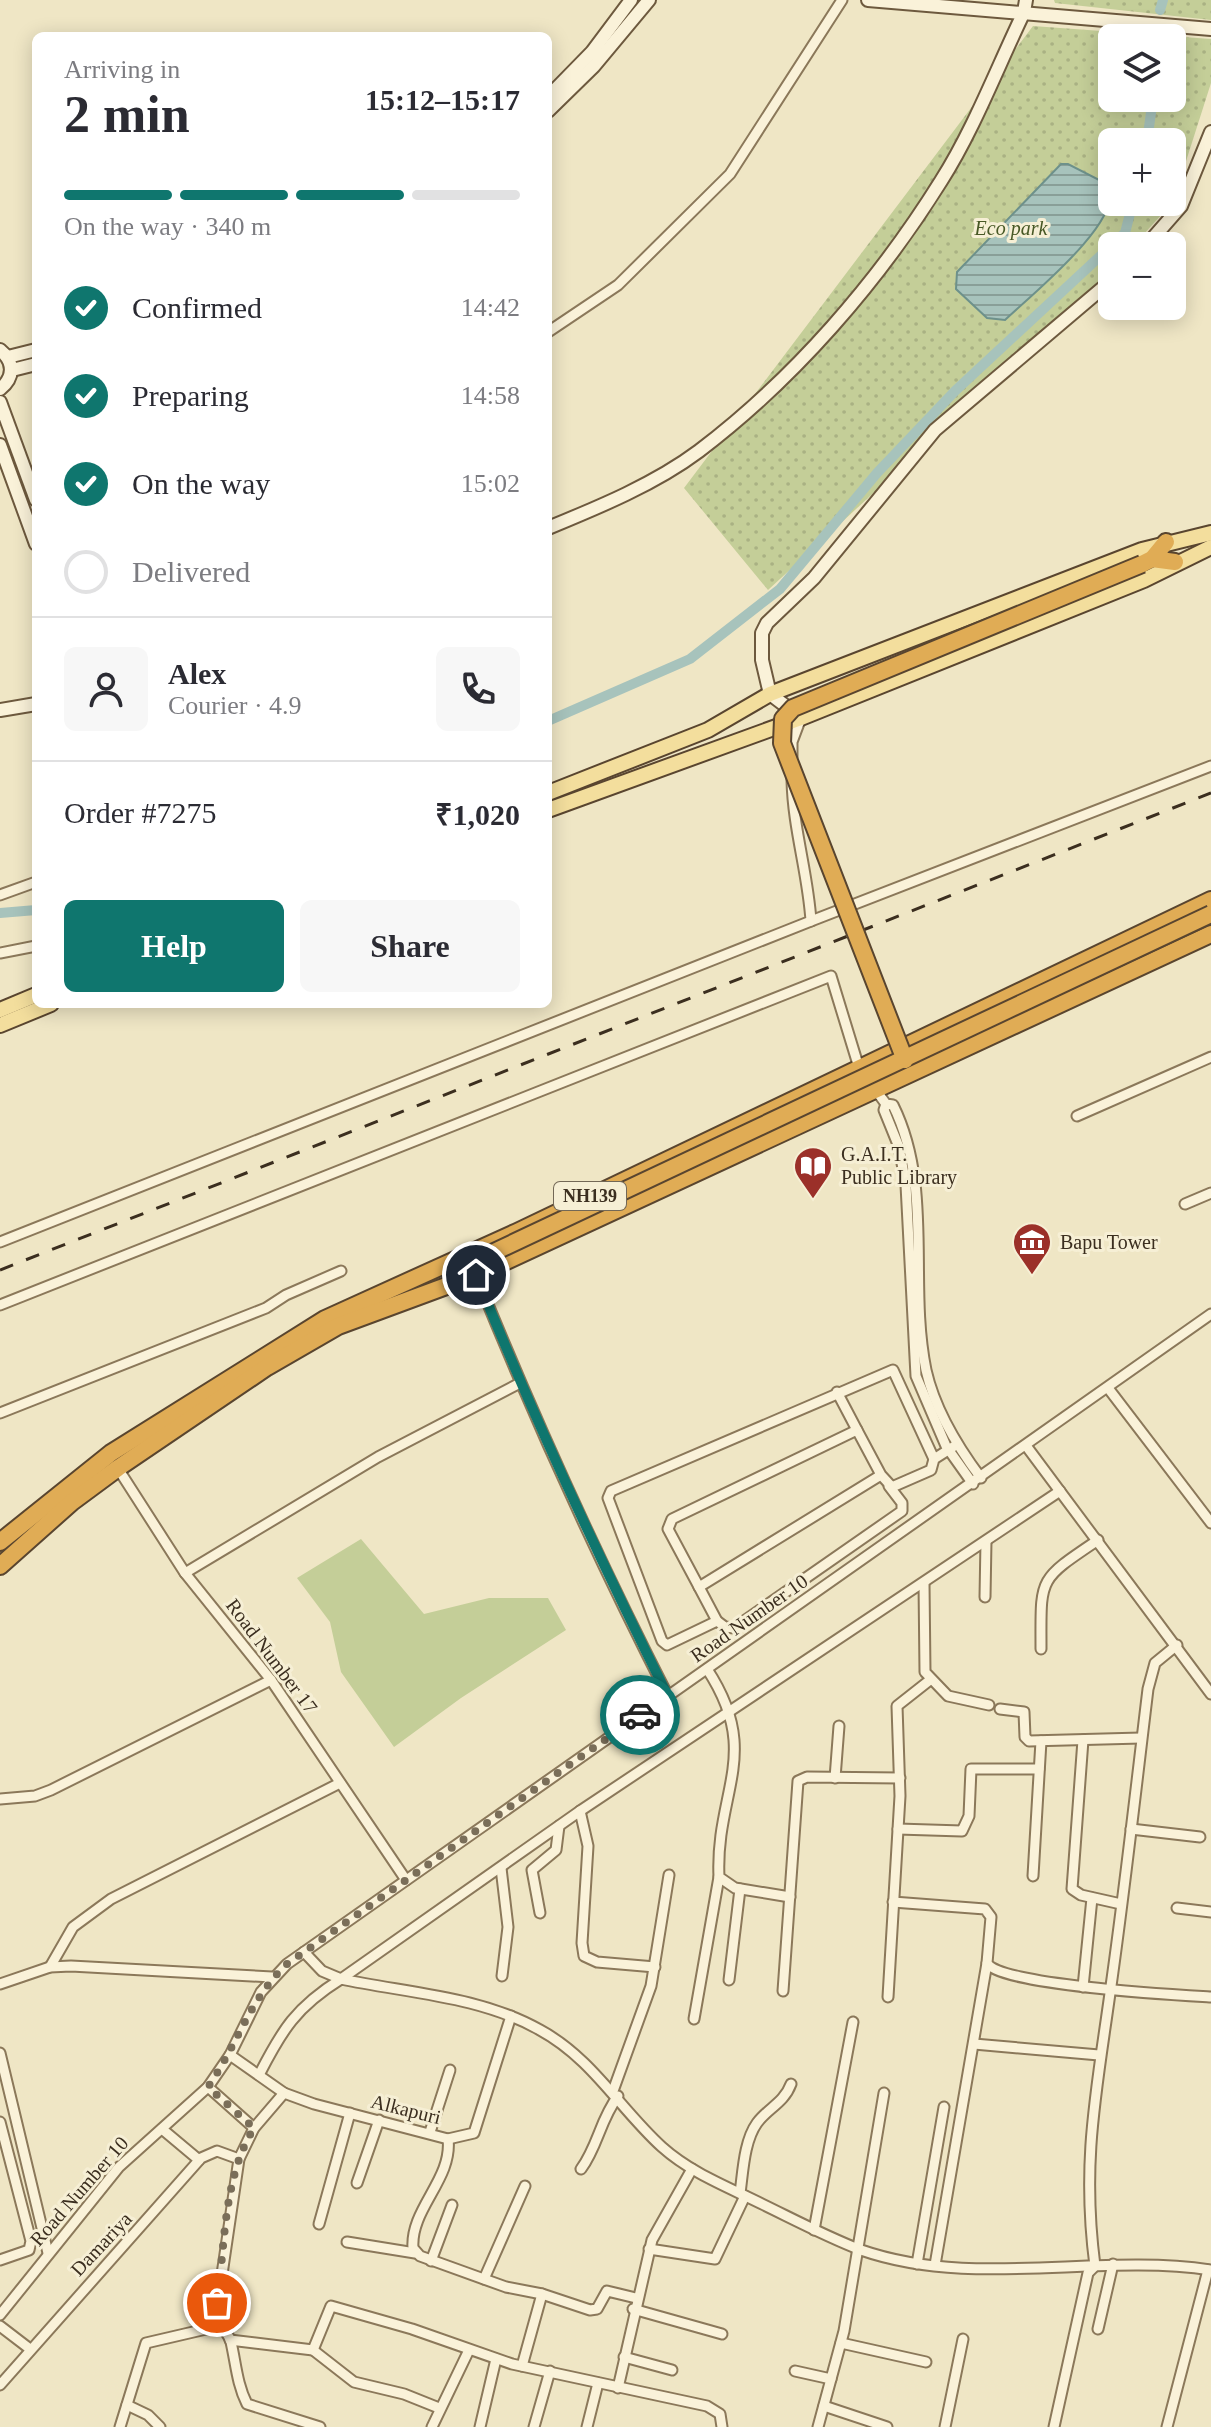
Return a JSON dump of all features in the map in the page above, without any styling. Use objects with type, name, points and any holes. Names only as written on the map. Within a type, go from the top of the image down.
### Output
[{"type":"highway","points":[[1147,562],[1166,542]]},
{"type":"highway","points":[[905,1060],[792,771],[782,743],[783,719],[793,708],[1147,562],[1175,562]]},
{"type":"highway","name":"NH139","points":[[0,1542],[114,1460],[325,1319],[446,1274],[856,1066],[1211,900]]},
{"type":"highway","points":[[446,1274],[1211,914]]},
{"type":"highway","name":"NH139","points":[[446,1274],[476,1275],[1211,934]]},
{"type":"highway","points":[[940,1027],[951,1053]]},
{"type":"highway","name":"NH139","points":[[0,1566],[114,1460]]},
{"type":"main road","points":[[552,791],[708,730],[770,694],[1166,542],[1211,533]]},
{"type":"main road","points":[[552,809],[801,718],[1144,580],[1175,562],[1211,547]]},
{"type":"main road","points":[[0,1010],[32,997]]},
{"type":"main road","points":[[0,1025],[41,1008]]},
{"type":"street","points":[[552,93],[592,52],[631,0]]},
{"type":"street","points":[[552,107],[594,66],[649,0]]},
{"type":"street","points":[[552,329],[618,285],[730,174],[842,0]]},
{"type":"street","points":[[868,0],[1025,6],[1211,29]]},
{"type":"street","points":[[552,526],[604,505],[697,453],[781,383],[882,265],[942,180],[1025,6]]},
{"type":"street","points":[[1158,232],[1181,206],[1211,132]]},
{"type":"street","points":[[811,921],[809,879],[800,861],[792,808],[792,742],[801,718],[770,694],[762,660],[762,633],[767,623],[814,578],[935,430],[1098,292]]},
{"type":"street","points":[[6,359],[32,351]]},
{"type":"street","points":[[6,359],[32,363]]},
{"type":"street","points":[[0,389],[7,383],[6,359]]},
{"type":"street","points":[[0,402],[32,489]]},
{"type":"street","points":[[0,445],[32,533]]},
{"type":"street","points":[[0,710],[32,705]]},
{"type":"street","points":[[0,1242],[1211,766]]},
{"type":"street","points":[[0,895],[32,883]]},
{"type":"street","points":[[0,953],[32,947]]},
{"type":"street","points":[[0,1305],[831,976],[856,1066],[886,1104],[893,1105],[905,1130],[924,1356],[952,1447],[977,1481]]},
{"type":"street","points":[[1077,1116],[1211,1057]]},
{"type":"street","points":[[1185,1204],[1211,1193]]},
{"type":"street","points":[[0,1413],[266,1308],[286,1295],[341,1271]]},
{"type":"street","points":[[476,1275],[520,1383],[611,1583],[668,1696]]},
{"type":"street","name":"Road Number 10","points":[[0,2315],[119,2167],[208,2087],[230,2055],[272,1977],[1210,1316]]},
{"type":"street","points":[[717,1621],[672,1644],[662,1641],[608,1498],[611,1491],[888,1370],[896,1372],[934,1459],[931,1470],[897,1486],[889,1486]]},
{"type":"street","points":[[185,1573],[378,1457],[520,1383]]},
{"type":"street","points":[[1108,1388],[1211,1523]]},
{"type":"street","points":[[837,1392],[881,1475],[902,1503],[902,1511],[734,1628],[725,1627],[717,1621],[668,1529],[672,1519],[857,1430]]},
{"type":"street","points":[[934,1459],[952,1447]]},
{"type":"street","points":[[1027,1447],[1211,1694]]},
{"type":"street","name":"Road Number 17","points":[[114,1460],[185,1573],[271,1680],[406,1880]]},
{"type":"street","points":[[699,1587],[881,1475]]},
{"type":"street","points":[[259,2075],[282,2030],[299,2009],[580,1811],[1060,1491]]},
{"type":"street","points":[[1041,1649],[1043,1584],[1058,1568],[1098,1540]]},
{"type":"street","points":[[985,1597],[986,1541]]},
{"type":"street","points":[[924,1583],[922,1661],[930,1680],[948,1696],[989,1705]]},
{"type":"street","points":[[1095,2266],[1088,2216],[1088,2141],[1099,2055],[1111,1989],[1151,1673],[1155,1663],[1177,1645]]},
{"type":"street","points":[[694,2019],[719,1877],[736,1743],[731,1712],[707,1669]]},
{"type":"street","points":[[0,1799],[35,1796],[51,1790],[271,1680]]},
{"type":"street","points":[[888,1997],[900,1778],[897,1706],[930,1680]]},
{"type":"street","points":[[1000,1709],[1024,1712],[1026,1740],[1141,1738]]},
{"type":"street","points":[[835,1778],[839,1726]]},
{"type":"street","points":[[1083,1740],[1072,1889],[1092,1898],[1121,1904]]},
{"type":"street","points":[[1033,1876],[1041,1741]]},
{"type":"street","points":[[898,1829],[962,1831],[969,1816],[971,1769],[1039,1769]]},
{"type":"street","points":[[783,1991],[798,1781],[807,1777],[900,1778]]},
{"type":"street","points":[[50,1967],[73,1927],[111,1899],[340,1783]]},
{"type":"street","points":[[580,1811],[588,1846],[582,1943],[584,1956],[597,1962],[655,1967]]},
{"type":"street","points":[[540,1913],[532,1870],[556,1850],[559,1826]]},
{"type":"street","points":[[1131,1829],[1200,1837]]},
{"type":"street","points":[[501,1868],[508,1927],[502,1976]]},
{"type":"street","points":[[581,2169],[596,2148],[601,2121],[616,2094],[647,1999],[669,1875]]},
{"type":"street","points":[[719,1877],[726,1885],[740,1889],[790,1897]]},
{"type":"street","points":[[729,1980],[740,1889]]},
{"type":"street","points":[[1083,1987],[1092,1898]]},
{"type":"street","points":[[893,1902],[985,1909],[991,1917],[974,2044],[935,2265]]},
{"type":"street","points":[[1177,1908],[1211,1912]]},
{"type":"street","points":[[304,1952],[322,1971],[341,1979],[470,2003],[511,2016],[562,2043],[616,2094],[661,2146],[692,2169],[859,2249],[917,2264],[1095,2266],[1155,2263],[1209,2270],[1167,2427]]},
{"type":"street","points":[[987,1963],[998,1973],[1083,1987],[1211,1997]]},
{"type":"street","points":[[0,1984],[50,1967],[272,1977]]},
{"type":"street","points":[[448,2139],[474,2133],[511,2016]]},
{"type":"street","points":[[814,2230],[853,2022]]},
{"type":"street","points":[[974,2044],[1099,2055]]},
{"type":"street","points":[[0,2053],[4,2084],[48,2253]]},
{"type":"street","name":"Alkapuri","points":[[230,2055],[284,2093],[448,2139],[440,2178],[414,2235],[415,2253]]},
{"type":"street","points":[[430,2132],[450,2070]]},
{"type":"street","points":[[649,2249],[715,2259],[742,2194],[751,2133],[759,2120],[784,2098],[791,2084]]},
{"type":"street","points":[[208,2087],[254,2128]]},
{"type":"street","points":[[284,2093],[254,2128],[239,2159],[216,2315],[219,2326],[230,2340],[233,2364],[247,2404],[320,2427]]},
{"type":"street","points":[[818,2427],[841,2343],[884,2093]]},
{"type":"street","points":[[917,2264],[944,2107]]},
{"type":"street","points":[[319,2224],[350,2113]]},
{"type":"street","points":[[357,2183],[379,2120]]},
{"type":"street","points":[[0,2122],[31,2241],[29,2250],[21,2255],[0,2260]]},
{"type":"street","points":[[162,2129],[199,2160],[210,2151],[239,2159]]},
{"type":"street","name":"Damariya","points":[[0,2385],[199,2160]]},
{"type":"street","points":[[618,2388],[633,2309],[649,2249],[659,2224],[692,2169]]},
{"type":"street","points":[[480,2278],[525,2186]]},
{"type":"street","points":[[431,2261],[452,2205]]},
{"type":"street","points":[[347,2242],[415,2253],[512,2289],[542,2294],[590,2310],[597,2309],[607,2291],[636,2298]]},
{"type":"street","points":[[1098,2329],[1113,2264]]},
{"type":"street","points":[[1054,2427],[1088,2273],[1095,2266]]},
{"type":"street","points":[[522,2366],[542,2294]]},
{"type":"street","points":[[313,2350],[331,2306],[522,2366],[707,2406],[720,2414],[722,2427]]},
{"type":"street","points":[[633,2309],[722,2334]]},
{"type":"street","points":[[0,2326],[30,2349]]},
{"type":"street","points":[[120,2427],[146,2343],[219,2326]]},
{"type":"street","points":[[945,2427],[963,2339]]},
{"type":"street","points":[[230,2340],[313,2350],[354,2382],[404,2394],[439,2408]]},
{"type":"street","points":[[841,2343],[926,2362]]},
{"type":"street","points":[[432,2427],[469,2350]]},
{"type":"street","points":[[624,2357],[672,2370]]},
{"type":"street","points":[[480,2427],[496,2359]]},
{"type":"street","points":[[534,2427],[550,2371]]},
{"type":"street","points":[[795,2371],[831,2379]]},
{"type":"street","points":[[587,2427],[598,2383]]},
{"type":"street","points":[[127,2405],[148,2415],[160,2427]]},
{"type":"street","points":[[824,2406],[887,2427]]},
{"type":"green space","points":[[1054,0],[1211,0],[1211,20],[1055,3]]},
{"type":"green space","name":"Eco park","points":[[1033,26],[1098,31],[1098,112],[1186,112],[1186,37],[1211,39],[1211,83],[1186,161],[1186,128],[1098,128],[1098,216],[1160,216],[1146,232],[1098,232],[1098,285],[1092,292],[768,590],[684,488]]},
{"type":"green space","points":[[361,1539],[424,1614],[489,1598],[548,1598],[566,1630],[461,1698],[394,1747],[341,1672],[330,1622],[297,1578]]},
{"type":"water","points":[[1061,164],[1068,164],[1098,179],[1098,216],[1103,216],[1090,237],[1005,320],[987,318],[956,289],[957,272]]},
{"type":"waterway","points":[[1160,10],[1163,0]]},
{"type":"waterway","points":[[1149,128],[1151,112]]},
{"type":"waterway","points":[[552,719],[690,659],[780,589],[877,473],[955,391],[1125,233],[1129,216]]},
{"type":"waterway","points":[[0,913],[32,910]]},
{"type":"railway","points":[[0,1270],[1211,793]]},
{"type":"way so far","points":[[217,2303],[239,2159],[254,2128],[208,2087],[230,2055],[261,1992],[287,1964],[640,1715]]},
{"type":"place","name":"G.A.I.T. Public Library","points":[[813,1200]]},
{"type":"place","name":"Bapu Tower","points":[[1032,1276]]},
{"type":"route","points":[[476,1275],[521,1388],[611,1583],[668,1696],[640,1715]]}]
